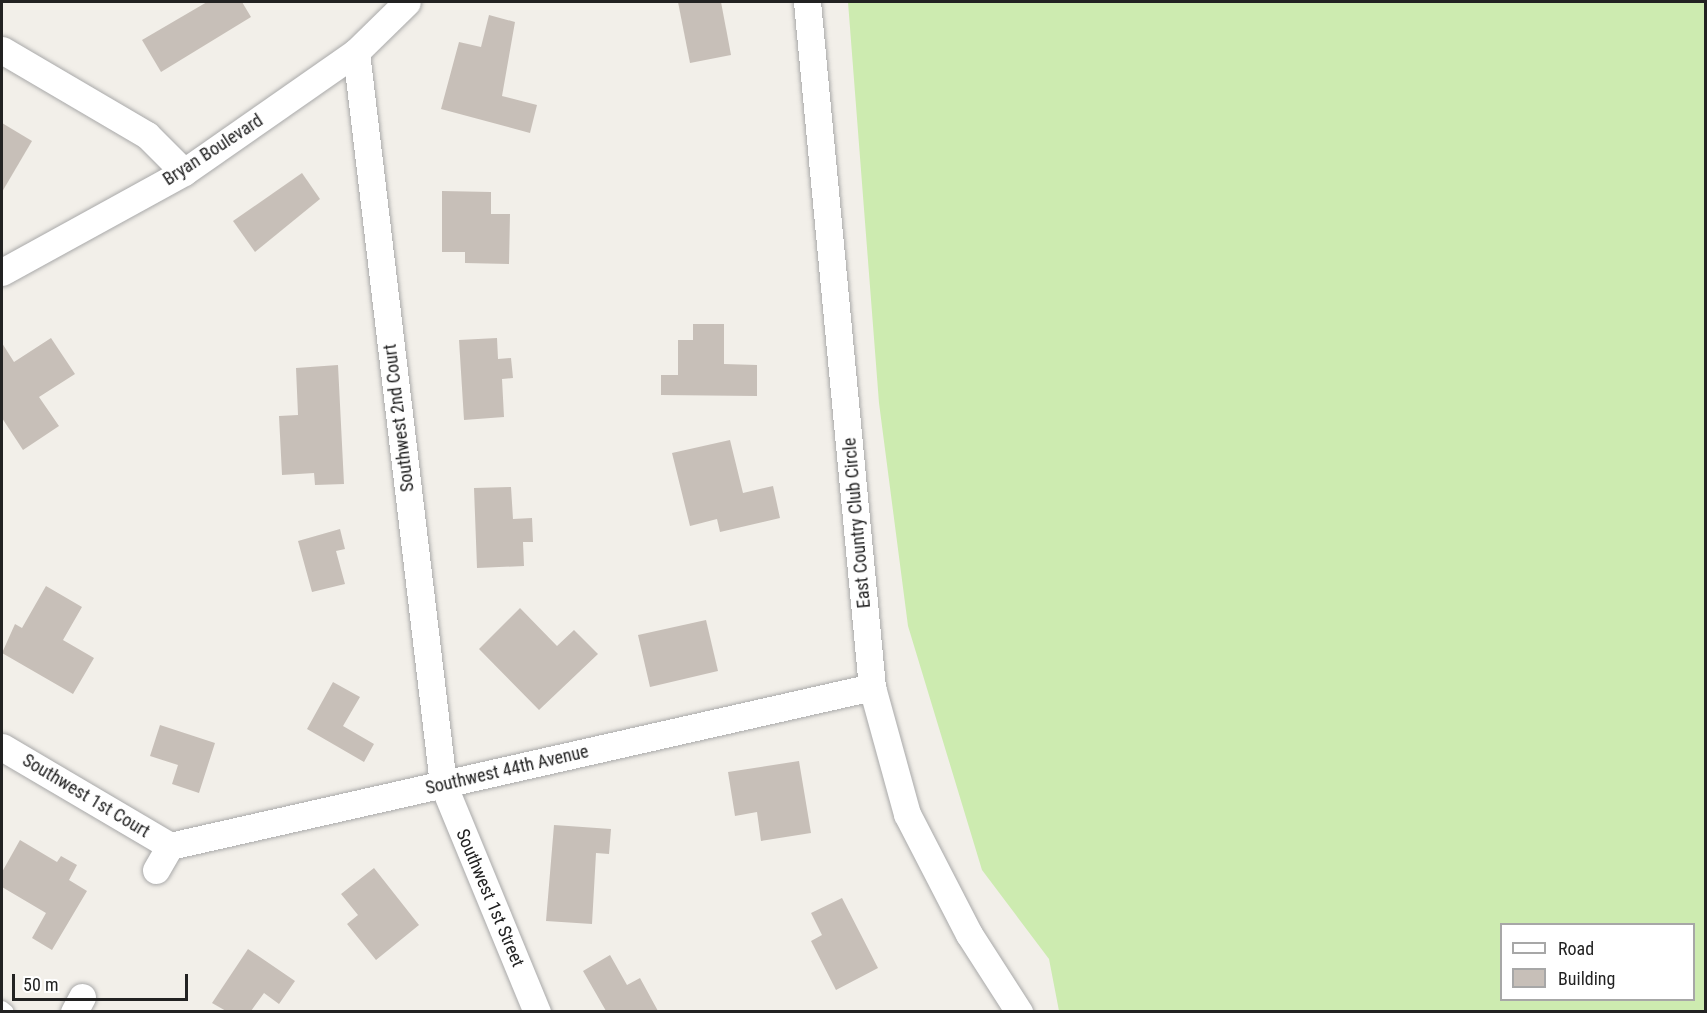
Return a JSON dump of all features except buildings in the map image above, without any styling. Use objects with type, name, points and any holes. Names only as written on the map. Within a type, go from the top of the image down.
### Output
[{"type":"street","name":"Bryan Boulevard","points":[[2,272],[184,172],[356,52],[407,2]]},
{"type":"street","name":"East Country Club Circle","points":[[807,2],[872,687],[907,814],[969,934],[1019,1011]]},
{"type":"street","points":[[2,50],[147,135],[184,172]]},
{"type":"street","name":"Southwest 2nd Court","points":[[356,52],[443,784]]},
{"type":"street","name":"Southwest 44th Avenue","points":[[170,846],[872,687]]},
{"type":"street","name":"Southwest 1st Court","points":[[2,747],[170,846]]},
{"type":"street","name":"Southwest 1st Street","points":[[443,784],[537,1011]]},
{"type":"street","points":[[156,870],[170,846]]},
{"type":"lane","points":[[2,1008],[7,1011]]},
{"type":"green space","points":[[848,2],[1705,2],[1705,1011],[1059,1011],[1049,959],[982,870],[908,626],[879,403]]}]
